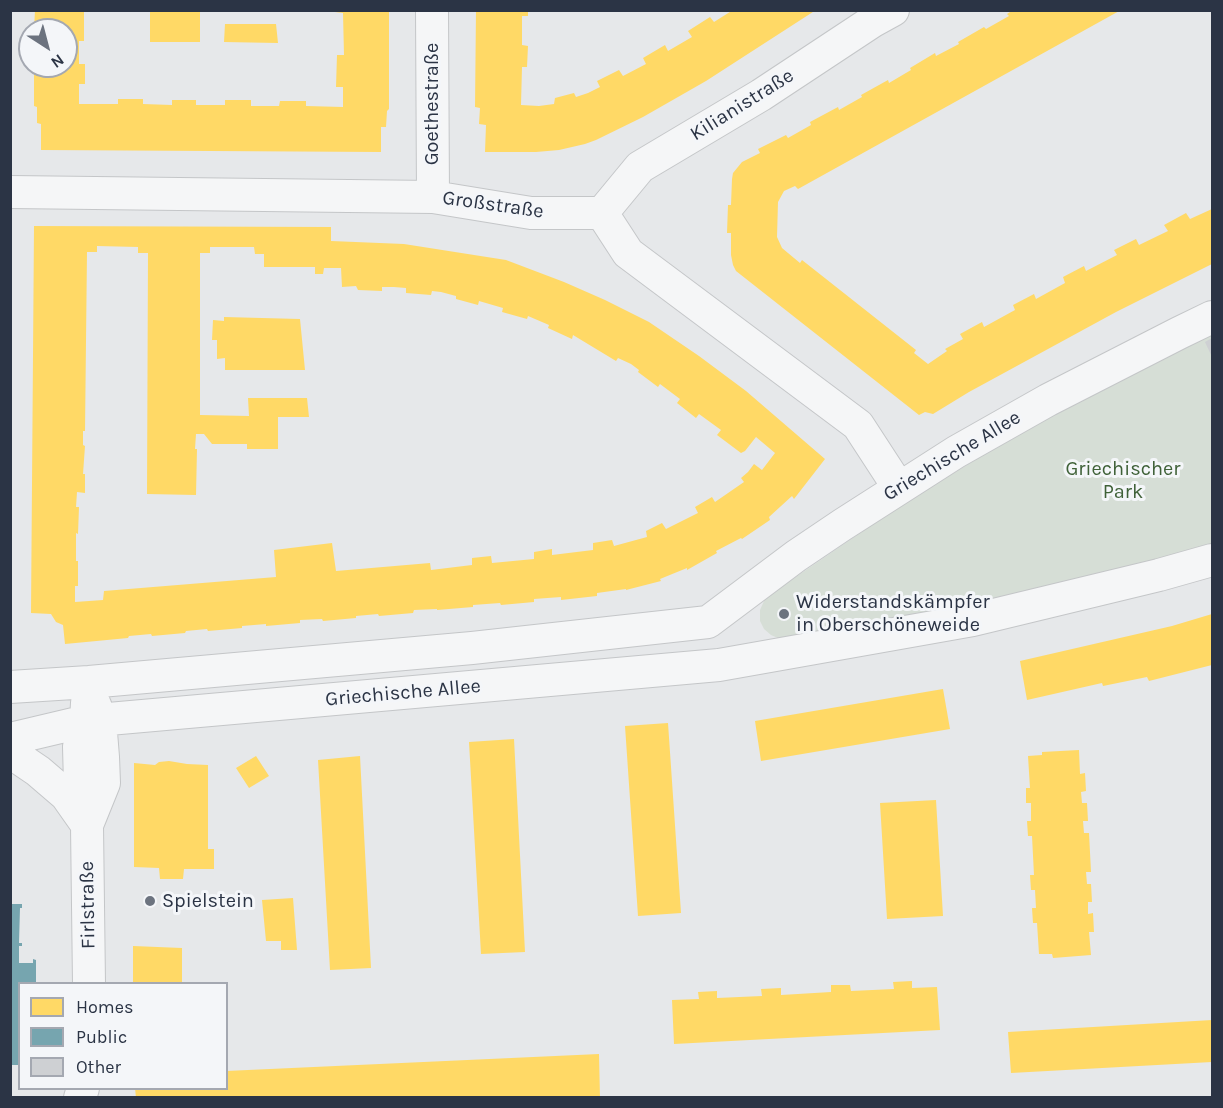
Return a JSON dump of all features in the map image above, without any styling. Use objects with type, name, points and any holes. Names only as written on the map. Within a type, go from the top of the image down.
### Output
[{"type":"street","name":"Goethestraße","points":[[432,10],[433,197]]},
{"type":"street","name":"Kilianistraße","points":[[602,213],[640,167],[761,95],[892,10]]},
{"type":"street","name":"Großstraße","points":[[10,192],[433,197],[531,213],[602,213]]},
{"type":"street","points":[[602,213],[628,253],[858,425],[899,488]]},
{"type":"street","name":"Griechische Allee","points":[[10,687],[472,648],[708,622],[796,556],[956,452],[1048,400],[1212,317]]},
{"type":"street","name":"Griechische Allee","points":[[10,739],[93,720],[719,664],[973,621],[1212,560]]},
{"type":"street","points":[[708,622],[719,664]]},
{"type":"street","name":"Firlstraße","points":[[89,682],[93,720],[79,747],[80,783],[87,826],[89,982]]},
{"type":"street","points":[[10,752],[38,771],[66,795],[87,826]]},
{"type":"green space","name":"Griechischer Park","points":[[1212,334],[1212,548],[925,616],[780,639],[764,629],[760,621],[760,610],[768,596],[879,520],[1020,433],[1147,365]]},
{"type":"building: Homes","points":[[35,10],[84,10],[84,41],[79,41],[79,64],[85,64],[85,84],[79,84],[79,104],[118,104],[118,99],[143,99],[143,104],[172,105],[172,100],[196,100],[196,105],[225,105],[225,100],[251,100],[251,106],[279,106],[280,101],[306,101],[306,106],[343,107],[343,87],[336,87],[337,55],[344,55],[343,13],[335,12],[335,10],[389,10],[389,109],[386,127],[381,127],[381,152],[41,150],[41,124],[37,123],[37,107],[34,106],[34,78],[78,78],[78,18],[35,18]]},
{"type":"building: Homes","points":[[150,10],[200,10],[200,42],[150,42]]},
{"type":"building: Homes","points":[[476,10],[528,10],[528,16],[522,16],[522,45],[528,46],[527,67],[522,67],[521,105],[539,106],[554,104],[555,98],[574,93],[576,97],[588,93],[600,87],[597,81],[619,70],[623,76],[646,64],[643,58],[665,45],[668,51],[692,37],[688,31],[710,17],[714,22],[733,10],[816,10],[706,81],[643,117],[596,140],[559,150],[485,152],[486,125],[479,124],[480,108],[475,107]]},
{"type":"building: Homes","points":[[1013,10],[1121,10],[798,189],[795,186],[784,191],[778,202],[777,237],[782,248],[800,263],[802,260],[916,350],[914,353],[928,364],[947,351],[945,349],[963,339],[960,334],[982,322],[984,327],[1015,310],[1013,305],[1034,294],[1036,299],[1065,283],[1063,277],[1084,266],[1086,271],[1117,255],[1114,250],[1136,239],[1139,245],[1168,231],[1164,225],[1186,213],[1190,219],[1212,209],[1212,264],[1116,312],[933,414],[925,412],[919,415],[736,271],[731,255],[731,233],[727,233],[733,173],[742,162],[760,153],[758,149],[786,135],[788,138],[811,125],[810,122],[838,107],[839,110],[888,80],[889,83],[935,53],[936,56],[984,27],[986,29],[1009,16],[1007,14]]},
{"type":"building: Homes","points":[[225,24],[276,24],[278,43],[224,42]]},
{"type":"building: Homes","points":[[34,226],[331,227],[331,241],[404,244],[506,260],[564,282],[649,322],[746,391],[825,459],[794,499],[792,496],[769,517],[770,520],[742,539],[716,551],[717,553],[687,570],[687,568],[660,579],[661,581],[626,590],[597,593],[597,596],[561,600],[561,597],[534,599],[534,602],[414,610],[413,613],[379,616],[378,614],[323,621],[322,619],[300,620],[300,623],[242,626],[242,628],[208,631],[207,629],[152,636],[151,634],[65,644],[63,625],[56,622],[51,614],[31,613]],"holes":[[[97,246],[138,247],[138,253],[148,253],[147,494],[196,495],[196,434],[204,434],[212,444],[247,444],[247,449],[278,449],[278,417],[309,417],[307,398],[248,398],[249,416],[200,415],[200,253],[210,253],[210,247],[254,247],[255,254],[264,254],[264,267],[315,267],[315,274],[323,274],[324,268],[341,268],[342,287],[356,286],[358,290],[382,291],[382,287],[406,288],[406,293],[431,295],[432,291],[441,292],[478,305],[479,301],[503,308],[502,312],[527,319],[528,316],[572,339],[573,335],[616,361],[618,358],[631,364],[658,387],[660,384],[680,399],[677,403],[696,418],[699,414],[721,430],[717,435],[741,453],[756,437],[775,453],[762,470],[754,464],[741,478],[744,482],[715,502],[712,497],[695,507],[698,513],[666,529],[662,523],[646,531],[647,537],[614,546],[612,540],[593,543],[593,550],[552,555],[552,549],[534,552],[534,559],[492,563],[491,556],[472,558],[472,565],[431,570],[430,563],[336,571],[332,543],[274,550],[276,577],[104,591],[103,600],[75,602],[75,586],[78,586],[76,533],[78,534],[79,507],[76,507],[77,492],[85,493],[83,431],[85,431],[87,252],[97,252]]]},
{"type":"building: Homes","points":[[224,317],[300,319],[305,370],[225,370],[225,358],[217,359],[217,340],[212,340],[213,320],[224,321]]},
{"type":"building: Homes","points":[[1212,614],[1212,665],[1149,681],[1147,677],[1103,686],[1102,683],[1027,700],[1020,661],[1172,626]]},
{"type":"building: Homes","points":[[943,689],[950,729],[761,761],[755,721]]},
{"type":"building: Homes","points":[[668,723],[681,913],[638,916],[625,726]]},
{"type":"building: Homes","points":[[514,739],[525,952],[481,954],[469,742]]},
{"type":"building: Homes","points":[[1079,750],[1080,774],[1085,773],[1086,791],[1081,792],[1082,803],[1087,803],[1088,821],[1083,821],[1084,833],[1089,833],[1091,872],[1086,872],[1087,884],[1091,884],[1092,902],[1088,902],[1088,914],[1093,913],[1094,932],[1089,932],[1091,955],[1053,958],[1052,954],[1039,954],[1037,923],[1033,923],[1032,908],[1036,908],[1035,890],[1031,890],[1030,875],[1034,875],[1032,836],[1028,836],[1027,821],[1031,821],[1031,803],[1026,803],[1026,788],[1030,788],[1028,756],[1042,755],[1042,752]]},
{"type":"building: Homes","points":[[256,756],[269,776],[249,788],[236,768]]},
{"type":"building: Homes","points":[[360,756],[371,968],[330,970],[318,760]]},
{"type":"building: Homes","points":[[169,761],[208,765],[208,849],[214,849],[214,869],[184,869],[183,879],[160,879],[159,868],[134,867],[134,763],[155,765]]},
{"type":"building: Homes","points":[[936,800],[943,916],[887,919],[880,803]]},
{"type":"building: Homes","points":[[293,898],[297,950],[281,950],[281,941],[266,941],[262,900]]},
{"type":"building: Homes","points":[[133,946],[182,948],[182,982],[133,982]]},
{"type":"building: Homes","points":[[912,981],[912,988],[937,987],[940,1030],[674,1044],[672,1000],[699,999],[698,992],[717,991],[717,998],[762,996],[761,989],[781,988],[781,995],[831,992],[831,985],[850,985],[851,991],[894,989],[893,982]]},
{"type":"building: Homes","points":[[1212,1020],[1212,1062],[1011,1073],[1008,1032]]},
{"type":"building: Homes","points":[[599,1054],[600,1098],[136,1098],[135,1090],[228,1090],[228,1071]]},
{"type":"building: Public","points":[[10,904],[22,904],[19,943],[22,943],[22,946],[19,946],[19,963],[33,963],[33,959],[36,960],[36,982],[18,982],[18,1065],[10,1065]]},
{"type":"building: Other","points":[[1212,338],[1212,357],[1205,342]]},
{"type":"place","name":"Widerstandskämpfer in Oberschöneweide","points":[[784,614]]},
{"type":"place","name":"Spielstein","points":[[150,901]]}]
